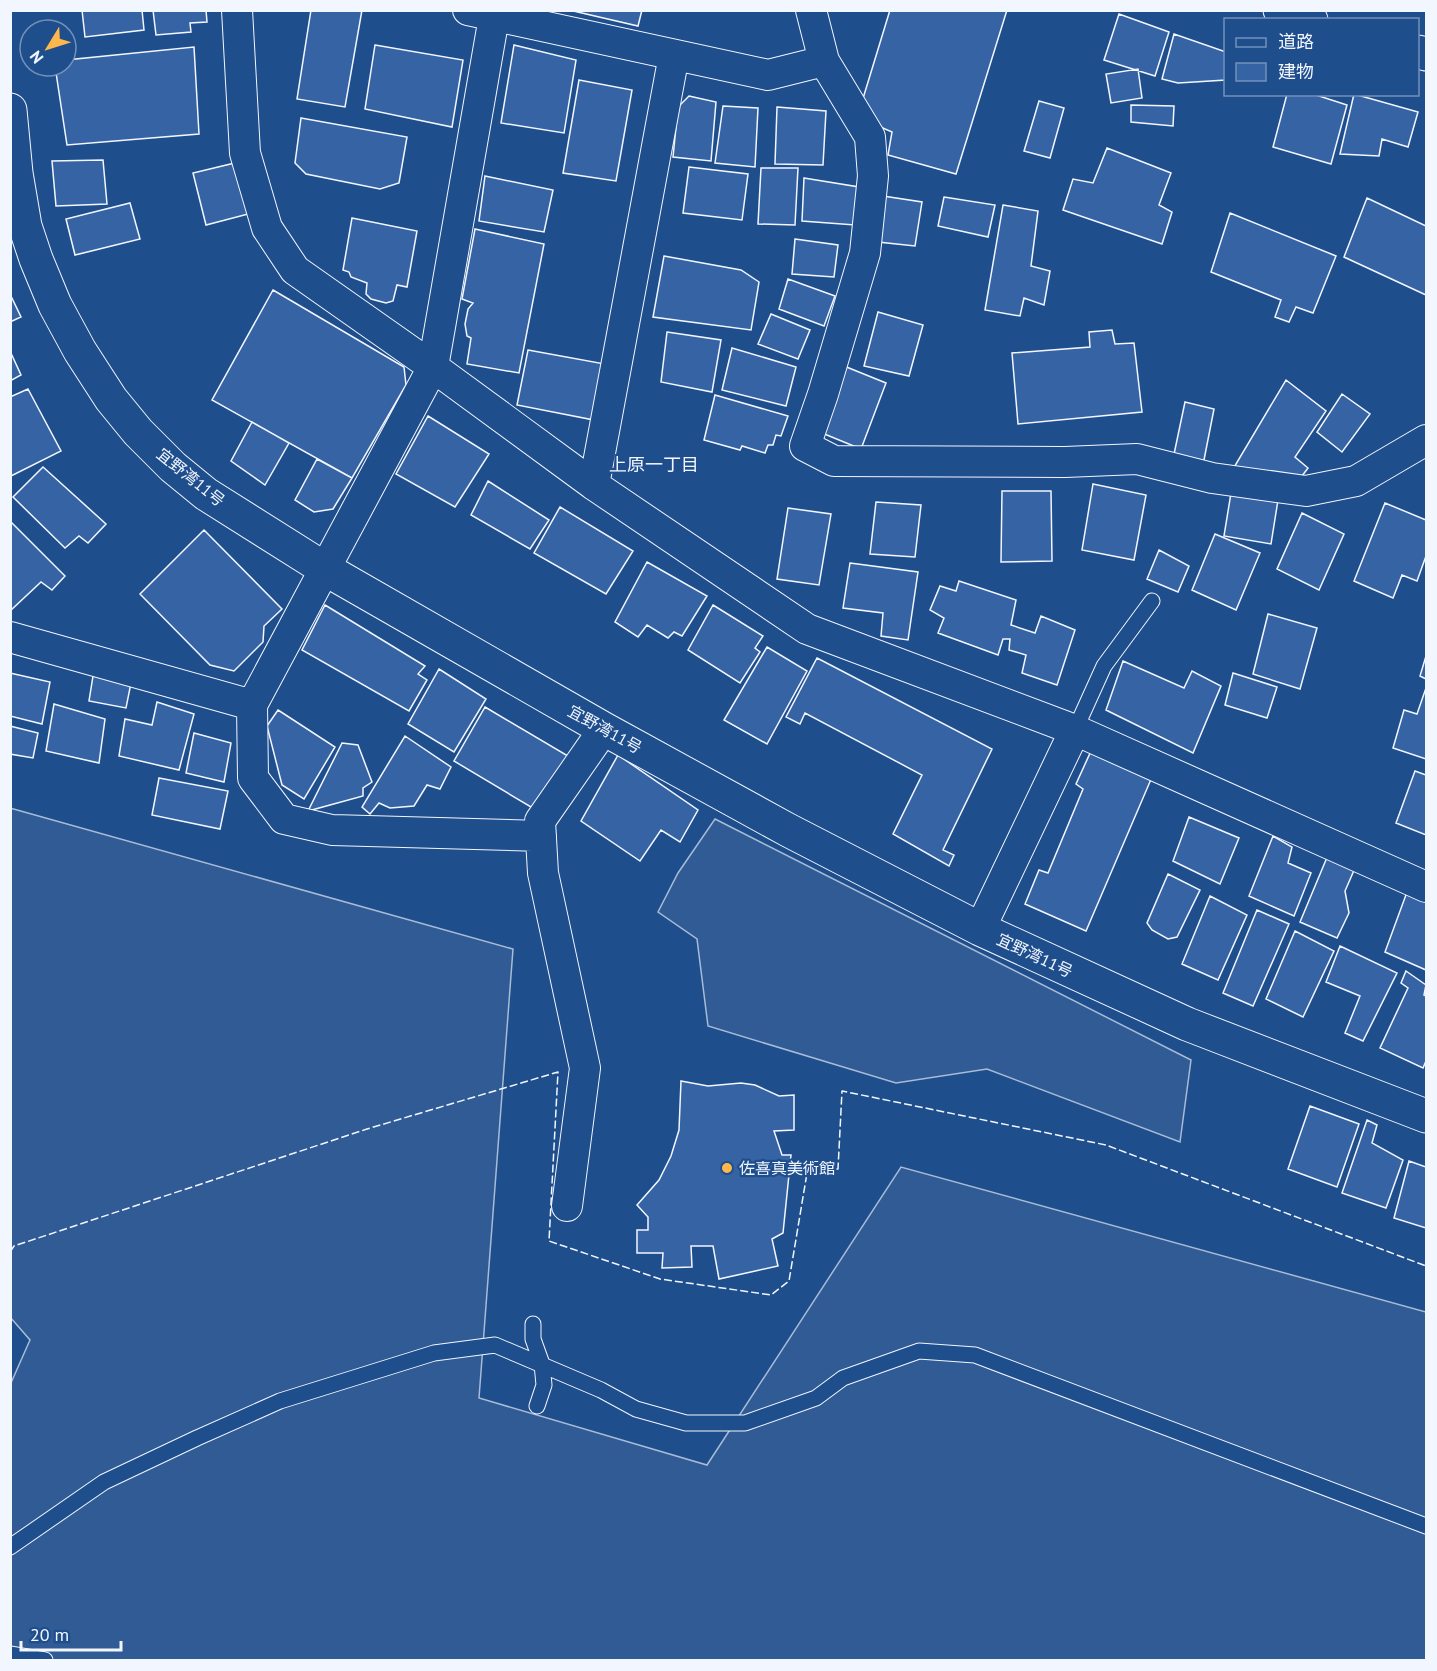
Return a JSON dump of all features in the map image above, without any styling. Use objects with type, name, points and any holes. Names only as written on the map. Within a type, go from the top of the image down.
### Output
[{"type":"main road","points":[[1280,10],[1305,18]]},
{"type":"main road","name":"宜野湾11号","points":[[10,110],[18,227],[36,259],[56,305],[80,351],[111,399],[138,432],[173,467],[206,494],[325,569],[604,729],[788,830],[980,930],[1186,1024],[1426,1116]]},
{"type":"street","points":[[237,10],[245,153],[267,228],[295,270],[434,367],[594,485],[807,629],[1075,730],[1426,887]]},
{"type":"street","points":[[812,10],[824,61],[870,137],[873,176],[865,253],[805,446],[834,461],[1065,462],[1137,459],[1212,478],[1306,492],[1356,481],[1426,440]]},
{"type":"street","points":[[541,836],[332,830],[284,819],[253,778],[252,705],[434,367],[481,14],[768,75],[824,61]]},
{"type":"street","points":[[594,485],[674,55]]},
{"type":"street","points":[[10,637],[252,705]]},
{"type":"street","points":[[567,1206],[585,1068],[543,873],[540,821],[604,729]]},
{"type":"street","points":[[980,930],[1075,730]]},
{"type":"lane","points":[[1075,730],[1104,666],[1152,601]]},
{"type":"lane","points":[[533,1324],[533,1339],[542,1364],[544,1385],[537,1406]]},
{"type":"lane","points":[[10,1547],[104,1482],[280,1401],[435,1353],[495,1345],[601,1390],[636,1408],[686,1423],[745,1423],[816,1398],[843,1378],[919,1351],[975,1354],[1426,1526]]},
{"type":"lane","points":[[10,1654],[45,1660]]},
{"type":"shaded area","points":[[10,808],[513,949],[479,1398],[707,1465],[901,1167],[1426,1312],[1426,1660],[11,1660],[11,1383],[30,1340],[10,1317]]},
{"type":"shaded area","points":[[715,819],[1191,1060],[1180,1142],[987,1069],[896,1083],[708,1026],[697,939],[658,912],[678,873]]},
{"type":"building","points":[[82,10],[142,10],[144,30],[85,37]]},
{"type":"building","points":[[153,10],[206,10],[207,22],[190,23],[191,32],[156,35]]},
{"type":"building","points":[[311,10],[362,10],[345,107],[297,99]]},
{"type":"building","points":[[569,10],[642,10],[638,26]]},
{"type":"building","points":[[890,10],[1007,10],[956,174],[888,155],[892,132],[869,122],[861,105]]},
{"type":"building","points":[[1119,14],[1169,32],[1155,76],[1104,60]]},
{"type":"building","points":[[1174,34],[1224,51],[1224,80],[1178,83],[1162,79]]},
{"type":"building","points":[[375,45],[463,60],[452,127],[365,109]]},
{"type":"building","points":[[514,45],[576,60],[564,133],[501,123]]},
{"type":"building","points":[[194,47],[199,134],[67,145],[57,78],[78,78],[78,59]]},
{"type":"building","points":[[1138,69],[1142,98],[1111,103],[1106,74]]},
{"type":"building","points":[[579,80],[632,90],[616,181],[563,173]]},
{"type":"building","points":[[689,96],[716,102],[711,161],[673,157],[678,107]]},
{"type":"building","points":[[1286,96],[1319,96],[1347,105],[1331,164],[1273,147]]},
{"type":"building","points":[[1354,96],[1361,96],[1418,112],[1408,147],[1382,139],[1379,156],[1340,154]]},
{"type":"building","points":[[1039,101],[1064,108],[1050,158],[1024,151]]},
{"type":"building","points":[[1131,105],[1174,106],[1173,126],[1131,122]]},
{"type":"building","points":[[723,106],[758,108],[755,167],[715,163]]},
{"type":"building","points":[[777,107],[826,111],[823,165],[775,164]]},
{"type":"building","points":[[301,118],[407,137],[399,183],[380,189],[306,174],[295,163]]},
{"type":"building","points":[[1107,148],[1171,173],[1159,205],[1172,212],[1162,244],[1063,210],[1073,179],[1093,183]]},
{"type":"building","points":[[103,160],[107,204],[56,206],[52,161]]},
{"type":"building","points":[[239,162],[252,213],[206,225],[193,173]]},
{"type":"building","points":[[689,167],[748,174],[742,220],[683,213]]},
{"type":"building","points":[[761,168],[798,168],[795,225],[758,224]]},
{"type":"building","points":[[485,176],[553,190],[544,232],[479,221]]},
{"type":"building","points":[[804,178],[859,187],[855,225],[802,221]]},
{"type":"building","points":[[883,196],[922,202],[915,246],[878,242]]},
{"type":"building","points":[[944,197],[995,205],[988,237],[938,226]]},
{"type":"building","points":[[1367,198],[1426,226],[1426,295],[1344,257]]},
{"type":"building","points":[[130,203],[140,239],[75,255],[66,219]]},
{"type":"building","points":[[1003,205],[1038,211],[1031,266],[1050,271],[1044,305],[1024,298],[1020,316],[985,310]]},
{"type":"building","points":[[1230,213],[1336,256],[1313,313],[1296,307],[1289,322],[1275,317],[1281,300],[1211,272]]},
{"type":"building","points":[[352,218],[417,231],[407,287],[397,285],[393,301],[386,303],[371,299],[366,294],[367,283],[351,277],[349,272],[343,270]]},
{"type":"building","points":[[475,229],[544,244],[519,373],[467,364],[471,338],[467,336],[465,324],[468,309],[473,303],[462,299]]},
{"type":"building","points":[[795,239],[838,245],[834,277],[792,274]]},
{"type":"building","points":[[664,256],[741,270],[759,282],[751,330],[653,317]]},
{"type":"building","points":[[788,279],[835,296],[824,326],[779,309]]},
{"type":"building","points":[[273,290],[404,367],[406,385],[352,478],[212,400]]},
{"type":"building","points":[[10,294],[21,317],[10,322]]},
{"type":"building","points":[[878,312],[923,325],[909,376],[864,366]]},
{"type":"building","points":[[771,314],[810,330],[798,359],[758,344]]},
{"type":"building","points":[[1112,330],[1115,344],[1134,343],[1142,412],[1018,424],[1012,353],[1090,347],[1089,332]]},
{"type":"building","points":[[667,332],[721,340],[712,392],[661,382]]},
{"type":"building","points":[[732,348],[796,367],[786,406],[722,390]]},
{"type":"building","points":[[528,350],[605,364],[594,420],[517,405]]},
{"type":"building","points":[[10,351],[21,375],[10,381]]},
{"type":"building","points":[[844,366],[886,383],[861,449],[822,433]]},
{"type":"building","points":[[1286,380],[1326,411],[1295,457],[1308,468],[1296,484],[1233,469]]},
{"type":"building","points":[[28,389],[61,451],[11,476],[10,397]]},
{"type":"building","points":[[1342,394],[1370,414],[1342,452],[1317,432]]},
{"type":"building","points":[[715,395],[788,416],[781,436],[776,435],[773,445],[768,445],[765,453],[742,446],[740,450],[704,440]]},
{"type":"building","points":[[1185,402],[1214,409],[1203,465],[1173,459]]},
{"type":"building","points":[[428,416],[489,454],[455,507],[396,474]]},
{"type":"building","points":[[252,422],[289,443],[265,485],[231,461]]},
{"type":"building","points":[[317,459],[352,478],[333,509],[314,512],[295,500]]},
{"type":"building","points":[[43,467],[106,524],[88,543],[79,536],[65,548],[13,497]]},
{"type":"building","points":[[488,481],[549,520],[530,549],[471,515]]},
{"type":"building","points":[[1093,484],[1146,495],[1134,560],[1082,550]]},
{"type":"building","points":[[1002,491],[1051,491],[1052,561],[1001,562]]},
{"type":"building","points":[[1231,493],[1278,500],[1271,544],[1224,536]]},
{"type":"building","points":[[876,502],[921,505],[915,557],[870,554]]},
{"type":"building","points":[[1385,503],[1426,520],[1426,556],[1417,581],[1402,575],[1393,598],[1354,581]]},
{"type":"building","points":[[560,507],[633,551],[606,594],[534,553]]},
{"type":"building","points":[[788,508],[831,514],[819,585],[777,579]]},
{"type":"building","points":[[1302,513],[1344,534],[1319,590],[1277,569]]},
{"type":"building","points":[[10,521],[65,576],[52,590],[41,582],[10,611]]},
{"type":"building","points":[[204,530],[282,609],[264,626],[263,642],[234,671],[210,665],[140,594]]},
{"type":"building","points":[[1215,534],[1260,553],[1236,610],[1192,590]]},
{"type":"building","points":[[1159,550],[1189,566],[1178,592],[1147,579]]},
{"type":"building","points":[[647,562],[707,596],[682,636],[674,632],[668,638],[647,625],[638,637],[615,622]]},
{"type":"building","points":[[850,563],[918,572],[908,640],[881,636],[883,613],[843,608]]},
{"type":"building","points":[[959,581],[1016,600],[1011,625],[1035,633],[1041,616],[1075,630],[1057,685],[1022,673],[1026,655],[1009,650],[1010,639],[1003,639],[998,655],[938,633],[944,618],[930,610],[940,586],[956,591]]},
{"type":"building","points":[[325,605],[425,666],[418,674],[427,680],[409,711],[302,650]]},
{"type":"building","points":[[713,605],[763,636],[755,648],[760,652],[740,683],[688,650]]},
{"type":"building","points":[[1268,614],[1317,628],[1300,689],[1253,674]]},
{"type":"building","points":[[767,647],[807,671],[767,744],[724,720]]},
{"type":"building","points":[[1426,656],[1426,679],[1420,676]]},
{"type":"building","points":[[817,658],[992,749],[943,850],[954,855],[949,866],[893,834],[922,775],[805,713],[800,724],[786,717]]},
{"type":"building","points":[[1123,661],[1184,688],[1192,671],[1221,686],[1193,753],[1106,710]]},
{"type":"building","points":[[439,669],[486,699],[454,752],[408,724]]},
{"type":"building","points":[[94,670],[132,678],[126,708],[89,701]]},
{"type":"building","points":[[10,673],[50,682],[42,724],[10,716]]},
{"type":"building","points":[[1233,673],[1277,687],[1267,718],[1225,705]]},
{"type":"building","points":[[1426,688],[1426,759],[1393,748],[1404,710],[1417,714]]},
{"type":"building","points":[[157,702],[194,714],[179,770],[119,756],[125,719],[152,725]]},
{"type":"building","points":[[54,704],[105,719],[99,763],[46,751]]},
{"type":"building","points":[[485,707],[568,756],[536,810],[454,761]]},
{"type":"building","points":[[278,710],[335,747],[304,799],[282,785],[267,726]]},
{"type":"building","points":[[10,726],[38,733],[33,758],[10,754]]},
{"type":"building","points":[[194,733],[231,743],[224,782],[186,773]]},
{"type":"building","points":[[405,736],[451,767],[440,789],[427,785],[414,806],[390,808],[379,803],[370,814],[362,807]]},
{"type":"building","points":[[342,743],[358,745],[372,782],[363,788],[363,796],[308,811]]},
{"type":"building","points":[[1091,751],[1152,777],[1086,931],[1025,904],[1039,870],[1048,873],[1083,789],[1076,784]]},
{"type":"building","points":[[618,755],[698,810],[680,842],[661,830],[640,861],[581,821]]},
{"type":"building","points":[[1415,771],[1426,775],[1426,835],[1396,823]]},
{"type":"building","points":[[159,778],[228,791],[220,829],[152,815]]},
{"type":"building","points":[[1189,817],[1239,838],[1220,884],[1173,861]]},
{"type":"building","points":[[1273,836],[1292,847],[1288,863],[1311,873],[1294,916],[1249,896]]},
{"type":"building","points":[[1328,855],[1355,868],[1345,891],[1349,913],[1337,938],[1300,922]]},
{"type":"building","points":[[1168,874],[1200,890],[1177,937],[1168,939],[1152,930],[1147,923]]},
{"type":"building","points":[[1407,892],[1426,902],[1426,970],[1385,952]]},
{"type":"building","points":[[1210,896],[1247,915],[1218,980],[1182,964]]},
{"type":"building","points":[[1257,910],[1289,924],[1253,1006],[1223,993]]},
{"type":"building","points":[[1295,931],[1334,951],[1303,1017],[1266,999]]},
{"type":"building","points":[[1340,946],[1397,973],[1363,1041],[1345,1033],[1360,996],[1326,982]]},
{"type":"building","points":[[1406,971],[1426,985],[1424,995],[1426,996],[1426,1061],[1423,1068],[1380,1048],[1408,988],[1401,983]]},
{"type":"building","name":"佐喜真美術館","points":[[681,1081],[708,1086],[741,1083],[755,1085],[779,1096],[794,1095],[794,1130],[774,1131],[782,1155],[791,1155],[783,1233],[772,1239],[778,1266],[719,1279],[713,1246],[691,1246],[692,1267],[662,1268],[663,1253],[637,1253],[637,1230],[648,1230],[648,1217],[637,1205],[659,1180],[671,1156],[679,1130]]},
{"type":"building","points":[[1310,1106],[1359,1124],[1337,1187],[1288,1169]]},
{"type":"building","points":[[1367,1120],[1377,1125],[1372,1143],[1403,1160],[1386,1208],[1342,1193]]},
{"type":"building","points":[[1409,1161],[1426,1167],[1426,1228],[1394,1218]]},
{"type":"fence","points":[[10,1252],[14,1246],[367,1129],[558,1072],[549,1241],[660,1279],[771,1295],[789,1281],[808,1167],[838,1169],[842,1091],[1106,1145],[1426,1266]]},
{"type":"place","name":"佐喜真美術館","points":[[727,1168]]},
{"type":"district","name":"上原一丁目","points":[[654,465]]}]
